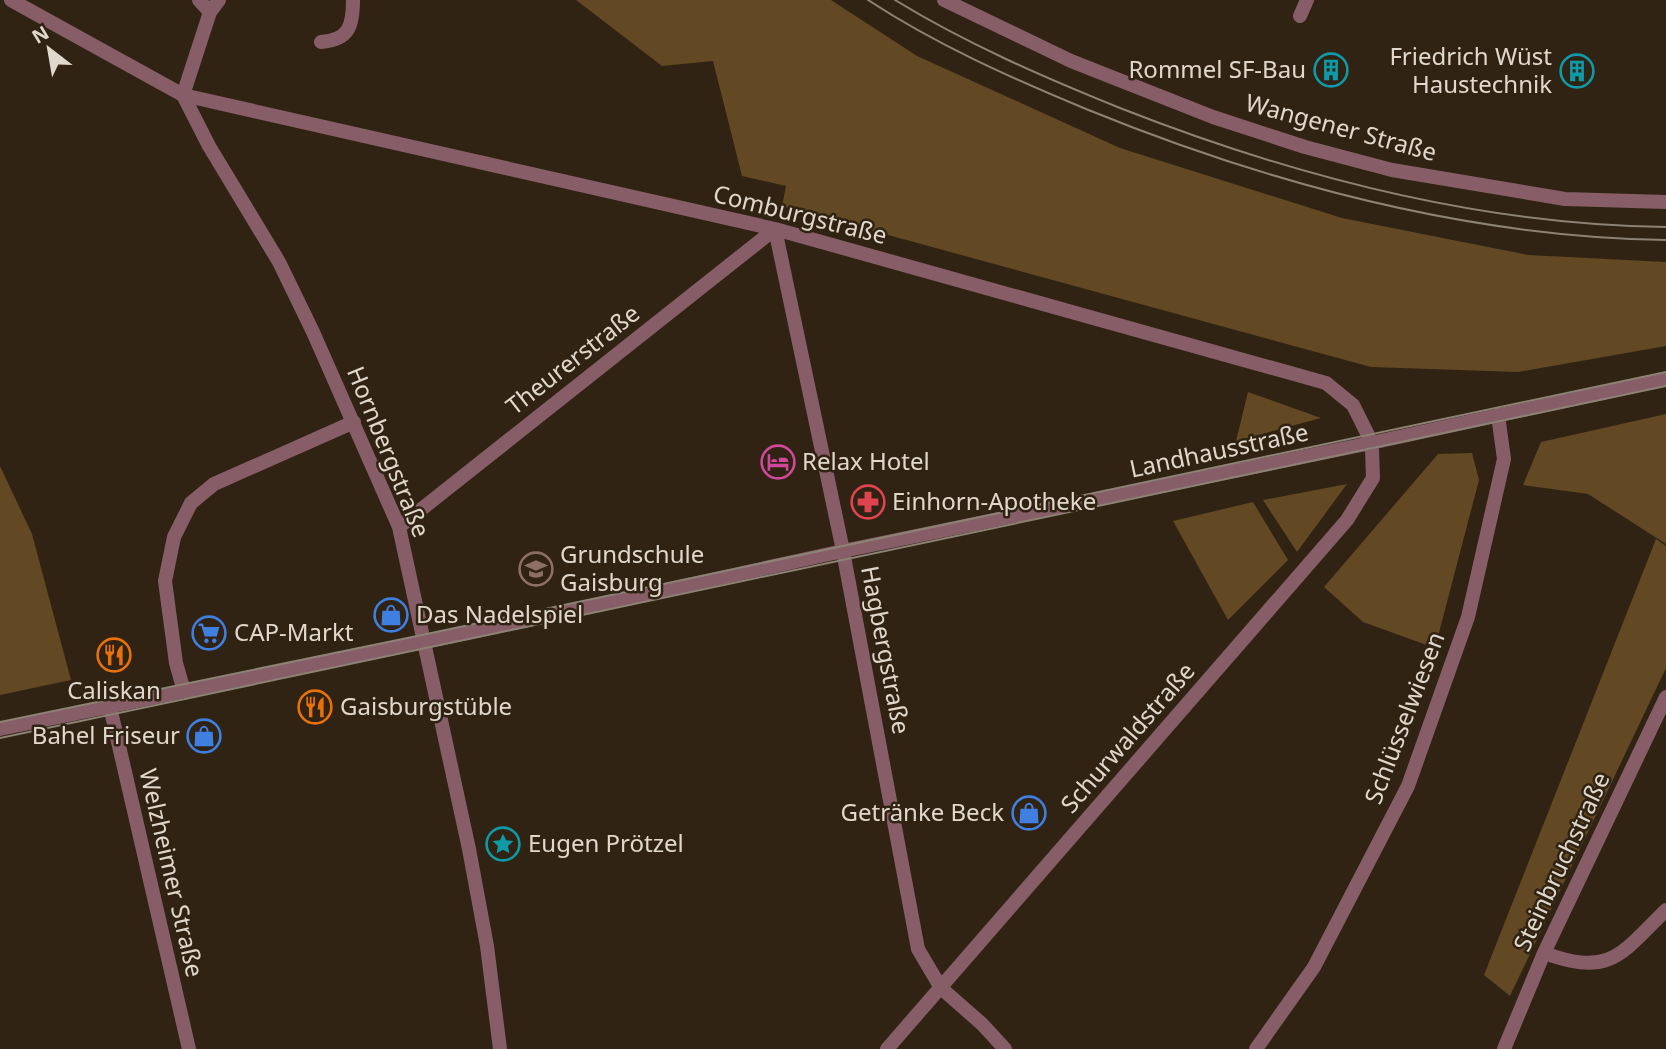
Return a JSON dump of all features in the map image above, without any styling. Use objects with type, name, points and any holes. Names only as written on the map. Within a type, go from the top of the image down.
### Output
[{"type":"street","points":[[11,0],[183,95],[214,6],[199,0]]},
{"type":"street","points":[[321,42],[336,41],[347,32],[353,16],[354,0]]},
{"type":"street","name":"Wangener Straße","points":[[944,0],[1071,61],[1213,117],[1305,148],[1392,170],[1565,199],[1666,202]]},
{"type":"street","points":[[1300,16],[1307,0]]},
{"type":"street","name":"Comburgstraße","points":[[183,95],[775,229],[1326,383],[1353,405],[1371,443]]},
{"type":"street","name":"Hornbergstraße","points":[[183,95],[209,146],[279,262],[354,422],[399,527],[469,849],[500,1049]]},
{"type":"street","name":"Theurerstraße","points":[[399,527],[775,229]]},
{"type":"street","name":"Hagbergstraße","points":[[775,229],[843,551],[918,949],[941,988],[982,1024],[1005,1049]]},
{"type":"street","name":"Landhausstraße","points":[[0,729],[1666,379]]},
{"type":"street","name":"Schlüsselwiesen","points":[[1256,1049],[1314,967],[1408,786],[1468,617],[1504,459],[1498,415]]},
{"type":"street","points":[[184,691],[174,652],[165,581],[174,537],[191,503],[214,484],[354,422]]},
{"type":"street","name":"Schurwaldstraße","points":[[887,1049],[1347,520],[1373,478],[1371,443]]},
{"type":"street","name":"Steinbruchstraße","points":[[1504,1049],[1544,953],[1666,696]]},
{"type":"street","name":"Welzheimer Straße","points":[[110,707],[189,1049]]},
{"type":"street","points":[[1544,953],[1573,964],[1605,962],[1626,949],[1666,910]]},
{"type":"shaded area","points":[[576,0],[831,0],[917,56],[1120,148],[1342,218],[1528,255],[1666,262],[1666,346],[1518,372],[1371,367],[782,206],[786,186],[742,176],[713,61],[662,66]]},
{"type":"shaded area","points":[[1248,392],[1321,418],[1236,441]]},
{"type":"shaded area","points":[[1666,414],[1666,544],[1588,494],[1523,485],[1541,442]]},
{"type":"shaded area","points":[[1472,453],[1479,480],[1435,648],[1363,622],[1324,587],[1438,454]]},
{"type":"shaded area","points":[[0,466],[32,534],[71,680],[0,695]]},
{"type":"shaded area","points":[[1347,484],[1297,552],[1263,500]]},
{"type":"shaded area","points":[[1253,502],[1288,560],[1228,620],[1173,521]]},
{"type":"shaded area","points":[[1656,539],[1666,546],[1666,668],[1510,996],[1484,975]]},
{"type":"tram line","points":[[868,0],[947,46],[1086,109],[1226,161],[1298,183],[1370,202],[1517,229],[1591,237],[1666,240]]},
{"type":"tram line","points":[[895,0],[1033,72],[1120,108],[1185,133],[1319,175],[1387,192],[1526,217],[1666,227]]},
{"type":"tram line","points":[[0,722],[1666,372]]},
{"type":"tram line","points":[[0,738],[1666,386]]},
{"type":"place","name":"Rommel SF-Bau","points":[[1331,70]]},
{"type":"place","name":"Friedrich Wüst Haustechnik","points":[[1577,71]]},
{"type":"place","name":"Relax Hotel","points":[[778,462]]},
{"type":"place","name":"Einhorn-Apotheke","points":[[868,502]]},
{"type":"place","name":"Grundschule Gaisburg","points":[[536,569]]},
{"type":"place","name":"Das Nadelspiel","points":[[391,615]]},
{"type":"place","name":"CAP-Markt","points":[[209,633]]},
{"type":"place","name":"Caliskan","points":[[114,655]]},
{"type":"place","name":"Gaisburgstüble","points":[[315,707]]},
{"type":"place","name":"Bahel Friseur","points":[[204,736]]},
{"type":"place","name":"Getränke Beck","points":[[1029,813]]},
{"type":"place","name":"Eugen Prötzel","points":[[503,844]]}]
